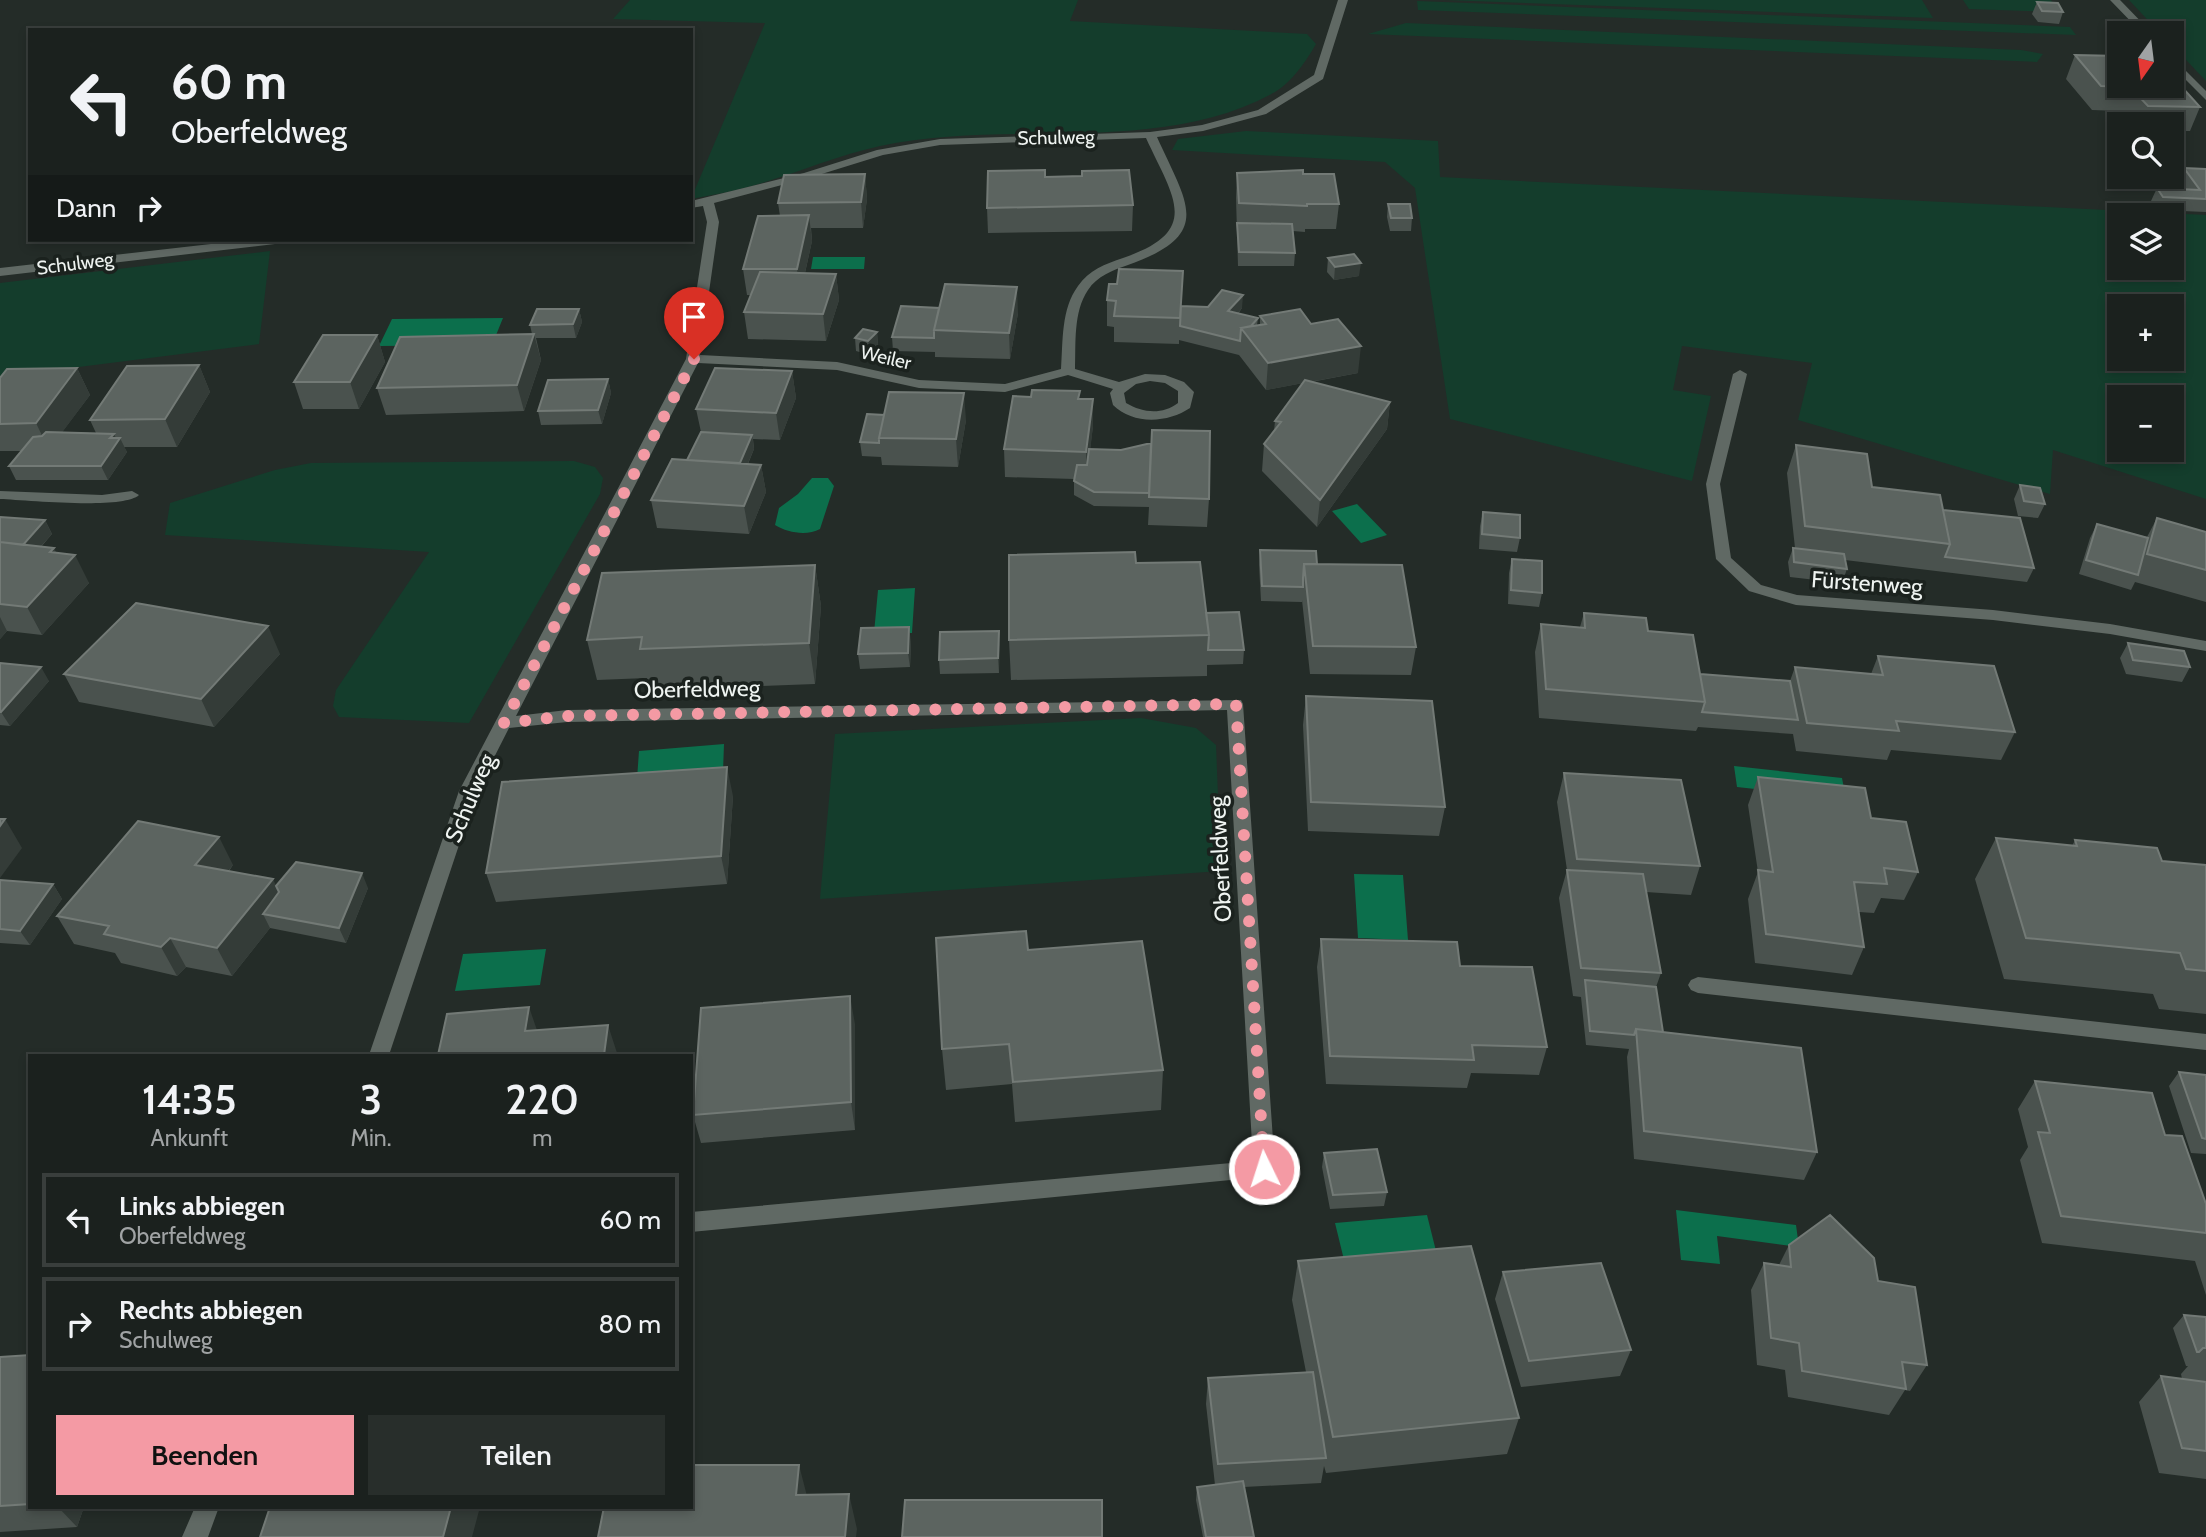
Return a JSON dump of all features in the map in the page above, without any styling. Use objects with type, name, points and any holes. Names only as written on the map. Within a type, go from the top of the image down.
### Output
[{"type":"street","name":"Schulweg","points":[[379,1054],[468,791],[694,359],[713,222],[699,204],[881,152],[940,142],[1150,135],[1203,128],[1262,112],[1320,77],[1343,0]]},
{"type":"street","points":[[2115,0],[2135,21]]},
{"type":"street","points":[[2184,73],[2206,97]]},
{"type":"street","points":[[1121,387],[1117,393],[1120,405],[1147,416],[1178,410],[1188,398],[1181,386],[1162,378],[1138,379],[1121,387],[1068,371],[1072,314],[1083,286],[1105,269],[1158,252],[1176,233],[1181,209],[1150,135]]},
{"type":"street","name":"Schulweg","points":[[0,272],[258,242]]},
{"type":"street","name":"Weiler","points":[[694,359],[837,366],[919,384],[1005,388],[1068,371]]},
{"type":"street","name":"Fürstenweg","points":[[1740,374],[1713,484],[1724,559],[1755,588],[1796,600],[1993,615],[2110,629],[2206,646]]},
{"type":"street","points":[[0,495],[102,499],[132,495]]},
{"type":"street","name":"Oberfeldweg","points":[[504,723],[567,716],[1236,704],[1264,1169],[693,1222]]},
{"type":"street","points":[[1698,985],[2206,1042]]},
{"type":"street","points":[[195,1537],[206,1509]]},
{"type":"shaded area","points":[[630,0],[1078,0],[1070,21],[1307,34],[1316,44],[1293,77],[1275,92],[1230,112],[1182,124],[1082,133],[929,138],[863,150],[748,187],[693,199],[765,23],[613,19]]},
{"type":"shaded area","points":[[1445,0],[1922,0],[1933,18]]},
{"type":"shaded area","points":[[1963,0],[2051,0],[2060,12],[1969,9]]},
{"type":"shaded area","points":[[2129,0],[2206,0],[2206,81],[2184,58],[2184,21],[2149,21]]},
{"type":"shaded area","points":[[1417,1],[2070,27],[2076,35],[1418,10]]},
{"type":"shaded area","points":[[1406,23],[2021,50],[2043,54],[2037,62],[1368,34]]},
{"type":"shaded area","points":[[1246,131],[1438,141],[1440,177],[2107,210],[2107,280],[2184,280],[2184,214],[2206,215],[2206,499],[2053,450],[2050,494],[1798,420],[1812,363],[1682,346],[1673,390],[1711,396],[1692,481],[1450,419],[1415,188],[1385,162],[1172,150],[1178,139]]},
{"type":"shaded area","points":[[270,251],[259,344],[0,377],[0,283]]},
{"type":"shaded area","points":[[813,257],[865,257],[864,269],[811,269]]},
{"type":"shaded area","points":[[503,318],[492,345],[379,346],[392,319]]},
{"type":"shaded area","points":[[574,461],[595,467],[603,478],[600,494],[469,723],[339,717],[333,706],[336,690],[429,552],[165,535],[170,503],[275,470],[311,463]]},
{"type":"shaded area","points":[[812,478],[828,478],[834,486],[820,529],[798,533],[775,525],[779,508],[798,494]]},
{"type":"shaded area","points":[[1357,504],[1387,535],[1361,543],[1332,511]]},
{"type":"shaded area","points":[[915,588],[912,633],[874,633],[878,590]]},
{"type":"shaded area","points":[[1141,718],[1196,728],[1216,745],[1221,871],[820,899],[835,734]]},
{"type":"shaded area","points":[[724,744],[723,772],[637,779],[639,751]]},
{"type":"shaded area","points":[[1734,766],[1842,778],[1846,799],[1737,787]]},
{"type":"shaded area","points":[[1354,874],[1403,875],[1408,940],[1358,938]]},
{"type":"shaded area","points":[[546,949],[540,985],[455,991],[463,954]]},
{"type":"shaded area","points":[[1676,1210],[1796,1225],[1799,1247],[1717,1236],[1720,1264],[1681,1260]]},
{"type":"shaded area","points":[[1427,1215],[1437,1255],[1345,1264],[1335,1223]]},
{"type":"building","points":[[2037,2],[2058,3],[2063,12],[2042,11]]},
{"type":"building","points":[[2075,55],[2107,56],[2107,86],[2101,86]]},
{"type":"building","points":[[2184,89],[2200,107],[2148,106],[2140,98],[2184,98]]},
{"type":"building","points":[[2184,168],[2206,169],[2206,199],[2163,197],[2158,189],[2178,189],[2200,190]]},
{"type":"building","points":[[1045,170],[1045,177],[1082,176],[1082,171],[1129,170],[1133,205],[987,208],[988,171]]},
{"type":"building","points":[[1303,170],[1303,174],[1334,174],[1339,204],[1307,206],[1239,203],[1237,173]]},
{"type":"building","points":[[865,174],[861,202],[778,203],[784,175]]},
{"type":"building","points":[[1388,204],[1410,204],[1412,218],[1391,218]]},
{"type":"building","points":[[809,215],[797,269],[743,269],[758,216]]},
{"type":"building","points":[[1237,223],[1292,224],[1295,253],[1239,252]]},
{"type":"building","points":[[1354,254],[1361,263],[1335,267],[1328,258]]},
{"type":"building","points":[[1119,269],[1183,271],[1180,318],[1114,316],[1116,301],[1107,300],[1109,284],[1117,284]]},
{"type":"building","points":[[760,272],[836,274],[823,314],[744,312]]},
{"type":"building","points":[[945,284],[1017,287],[1009,333],[934,330]]},
{"type":"building","points":[[1222,290],[1243,295],[1228,311],[1258,318],[1251,326],[1241,328],[1240,341],[1180,326],[1181,306],[1208,307]]},
{"type":"building","points":[[901,306],[939,308],[934,338],[892,337]]},
{"type":"building","points":[[537,309],[579,309],[573,324],[530,325]]},
{"type":"building","points":[[1300,309],[1311,324],[1338,319],[1361,346],[1268,363],[1241,328],[1266,324],[1260,316]]},
{"type":"building","points":[[863,329],[877,332],[868,341],[855,338]]},
{"type":"building","points":[[534,334],[517,385],[377,388],[400,337]]},
{"type":"building","points":[[323,335],[377,335],[350,382],[294,382]]},
{"type":"building","points":[[199,365],[165,419],[90,420],[127,366]]},
{"type":"building","points":[[77,368],[36,423],[0,424],[0,378],[7,369]]},
{"type":"building","points":[[715,368],[792,371],[776,413],[696,409]]},
{"type":"building","points":[[608,379],[598,410],[538,411],[548,380]]},
{"type":"building","points":[[1305,380],[1390,402],[1320,500],[1264,444],[1281,422],[1275,421]]},
{"type":"building","points":[[1032,390],[1080,391],[1078,399],[1093,399],[1086,452],[1004,449],[1013,396],[1031,397]]},
{"type":"building","points":[[889,392],[964,393],[956,439],[879,438]]},
{"type":"building","points":[[867,414],[884,415],[879,443],[860,442]]},
{"type":"building","points":[[1152,430],[1210,431],[1209,499],[1149,497]]},
{"type":"building","points":[[46,432],[114,434],[110,438],[120,438],[101,466],[9,466],[33,437],[42,436]]},
{"type":"building","points":[[701,432],[752,435],[740,463],[687,460]]},
{"type":"building","points":[[1151,443],[1149,493],[1094,492],[1074,481],[1077,465],[1087,465],[1089,449],[1121,450]]},
{"type":"building","points":[[1796,445],[1867,454],[1872,487],[1940,495],[1950,544],[1805,526]]},
{"type":"building","points":[[672,459],[761,465],[744,506],[651,500]]},
{"type":"building","points":[[2020,485],[2040,488],[2045,504],[2024,501]]},
{"type":"building","points":[[1943,510],[2020,518],[2034,568],[1945,557],[1950,544]]},
{"type":"building","points":[[1483,512],[1520,515],[1520,538],[1482,534]]},
{"type":"building","points":[[0,517],[45,520],[23,545],[0,542]]},
{"type":"building","points":[[2157,518],[2206,532],[2206,570],[2147,554]]},
{"type":"building","points":[[2097,524],[2148,538],[2138,575],[2086,560]]},
{"type":"building","points":[[0,542],[54,548],[50,552],[75,555],[27,607],[0,604]]},
{"type":"building","points":[[1793,548],[1844,554],[1847,569],[1794,562]]},
{"type":"building","points":[[1260,550],[1316,551],[1317,564],[1304,564],[1303,587],[1262,586]]},
{"type":"building","points":[[1135,552],[1136,563],[1200,562],[1209,635],[1009,640],[1009,555]]},
{"type":"building","points":[[1512,559],[1542,561],[1542,593],[1511,590]]},
{"type":"building","points":[[1304,564],[1402,565],[1416,647],[1313,646]]},
{"type":"building","points":[[815,565],[809,643],[640,649],[642,637],[587,640],[602,573]]},
{"type":"building","points":[[136,603],[268,626],[201,699],[64,674]]},
{"type":"building","points":[[1239,612],[1244,650],[1208,650],[1206,613]]},
{"type":"building","points":[[1584,613],[1646,618],[1648,631],[1693,635],[1705,702],[1546,689],[1541,624],[1585,628]]},
{"type":"building","points":[[909,627],[908,653],[858,654],[861,628]]},
{"type":"building","points":[[999,631],[998,658],[939,660],[940,632]]},
{"type":"building","points":[[2128,643],[2184,651],[2190,667],[2133,660]]},
{"type":"building","points":[[1878,656],[1994,666],[2015,732],[1896,721],[1899,731],[1807,723],[1795,667],[1883,675]]},
{"type":"building","points":[[0,663],[41,667],[1,712],[0,712]]},
{"type":"building","points":[[1700,674],[1790,681],[1798,720],[1702,712],[1705,702]]},
{"type":"building","points":[[1306,696],[1432,701],[1445,807],[1311,802]]},
{"type":"building","points":[[727,767],[721,856],[486,873],[502,782]]},
{"type":"building","points":[[1564,773],[1681,780],[1700,866],[1577,859]]},
{"type":"building","points":[[1758,777],[1865,788],[1871,818],[1906,822],[1918,872],[1884,868],[1887,884],[1854,882],[1864,947],[1766,934],[1758,870],[1773,872]]},
{"type":"building","points":[[138,821],[219,837],[195,865],[273,879],[217,948],[170,938],[161,947],[104,934],[109,926],[57,916]]},
{"type":"building","points":[[1996,838],[2077,846],[2075,840],[2157,848],[2162,861],[2206,865],[2206,971],[2186,969],[2180,953],[2026,938]]},
{"type":"building","points":[[296,862],[362,873],[339,928],[263,914],[279,892],[276,886]]},
{"type":"building","points":[[1567,870],[1643,874],[1661,973],[1581,968]]},
{"type":"building","points":[[0,880],[53,884],[20,931],[0,929]]},
{"type":"building","points":[[1026,931],[1028,950],[1142,941],[1163,1070],[1013,1082],[1009,1044],[942,1049],[936,938]]},
{"type":"building","points":[[1321,939],[1457,942],[1460,966],[1532,967],[1547,1047],[1472,1045],[1474,1060],[1330,1056]]},
{"type":"building","points":[[1585,980],[1656,987],[1663,1032],[1636,1029],[1634,1035],[1590,1031]]},
{"type":"building","points":[[850,996],[851,1102],[693,1115],[701,1008]]},
{"type":"building","points":[[529,1007],[525,1031],[608,1025],[604,1054],[438,1054],[447,1014]]},
{"type":"building","points":[[1636,1029],[1801,1048],[1817,1152],[1644,1131]]},
{"type":"building","points":[[2179,1072],[2206,1075],[2206,1139],[2202,1138]]},
{"type":"building","points":[[2035,1081],[2152,1093],[2165,1135],[2182,1136],[2206,1204],[2206,1233],[2061,1216],[2038,1132],[2050,1133]]},
{"type":"building","points":[[1377,1149],[1387,1192],[1333,1195],[1324,1153]]},
{"type":"building","points":[[1830,1215],[1874,1258],[1878,1281],[1915,1287],[1927,1365],[1902,1362],[1906,1389],[1802,1371],[1799,1343],[1771,1338],[1764,1263],[1791,1267],[1789,1245]]},
{"type":"building","points":[[1471,1246],[1519,1418],[1333,1437],[1298,1261]]},
{"type":"building","points":[[1601,1263],[1631,1350],[1529,1361],[1503,1272]]},
{"type":"building","points":[[2184,1315],[2206,1317],[2206,1348],[2199,1352],[2197,1352]]},
{"type":"building","points":[[28,1355],[28,1504],[0,1506],[0,1357]]},
{"type":"building","points":[[1313,1372],[1326,1458],[1218,1464],[1208,1378]]},
{"type":"building","points":[[2161,1376],[2206,1382],[2206,1451],[2182,1448]]},
{"type":"building","points":[[693,1465],[799,1465],[796,1495],[849,1494],[845,1537],[598,1537],[604,1509],[693,1509]]},
{"type":"building","points":[[1243,1481],[1254,1537],[1206,1537],[1197,1487]]},
{"type":"building","points":[[905,1500],[1102,1500],[1102,1537],[902,1537]]},
{"type":"building","points":[[269,1509],[450,1509],[443,1537],[260,1537]]},
{"type":"route","points":[[694,359],[504,723],[567,716],[1236,704],[1264,1169]]}]
